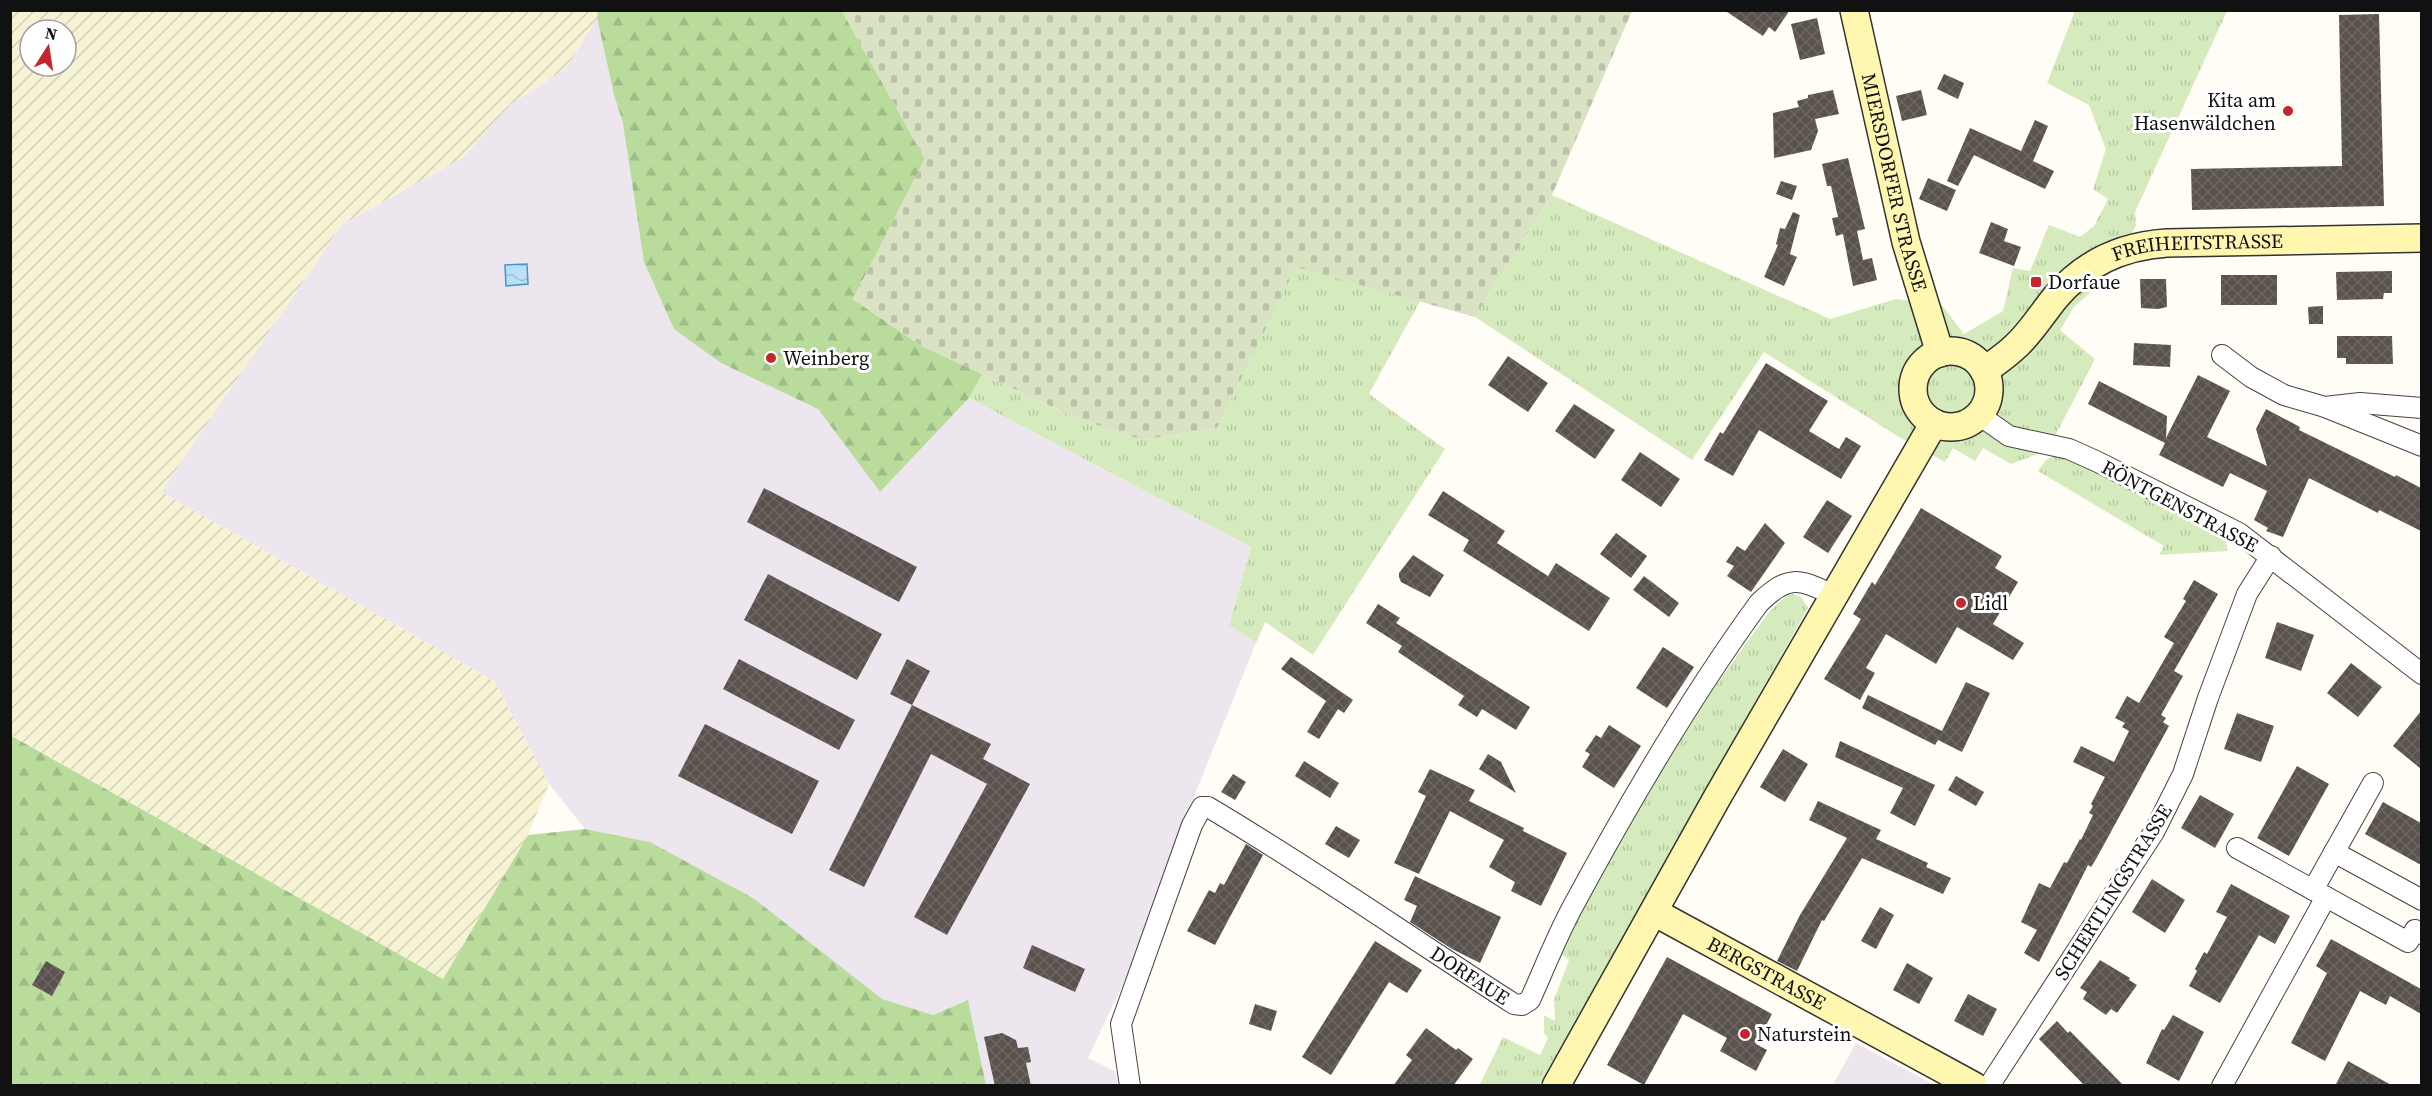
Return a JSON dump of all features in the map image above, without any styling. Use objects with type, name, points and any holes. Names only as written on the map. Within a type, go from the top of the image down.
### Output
[{"type":"street","name":"MIERSDORFER STRASSE","points":[[1854,10],[1906,242],[1940,353]]},
{"type":"street","name":"FREIHEITSTRASSE","points":[[1984,371],[2018,344],[2070,282],[2102,258],[2121,251],[2145,244],[2167,243],[2421,238]]},
{"type":"street","points":[[1953,351],[1968,355],[1984,371],[1989,394],[1979,415],[1965,424],[1941,426],[1934,423],[1917,407],[1913,384],[1919,368],[1924,362],[1940,353],[1953,351]]},
{"type":"street","points":[[2222,355],[2251,377],[2276,390],[2421,446]]},
{"type":"street","points":[[2325,407],[2360,403],[2421,408]]},
{"type":"street","name":"RÖNTGENSTRASSE","points":[[1979,415],[2009,436],[2069,449],[2108,466],[2239,533],[2421,674]]},
{"type":"street","points":[[1556,1086],[1718,796],[1934,423]]},
{"type":"street","name":"SCHERTLINGSTRASSE","points":[[1989,1086],[2154,832],[2182,774],[2247,594],[2271,556]]},
{"type":"street","name":"DORFAUE","points":[[1130,1086],[1121,1024],[1192,825],[1202,807],[1208,807],[1318,874],[1514,1004],[1522,1005],[1530,1000],[1571,910],[1670,738],[1759,603],[1776,587],[1792,582],[1806,583],[1833,595]]},
{"type":"street","points":[[2222,1086],[2320,894],[2334,852],[2373,783]]},
{"type":"street","points":[[2236,848],[2408,942],[2419,927]]},
{"type":"street","points":[[2334,852],[2421,900]]},
{"type":"street","name":"BERGSTRASSE","points":[[1654,912],[1974,1086]]},
{"type":"shaded area","points":[[11,11],[598,11],[597,18],[566,68],[511,104],[462,158],[341,225],[161,492],[494,681],[549,784],[528,835],[443,979],[11,735]]},
{"type":"shaded area","points":[[597,18],[614,95],[623,123],[721,363],[818,409],[880,492],[969,398],[1251,547],[1229,625],[1256,643],[1197,789],[1125,980],[1088,1058],[1115,1071],[1118,1085],[986,1085],[968,1000],[933,1015],[882,1000],[840,967],[650,842],[585,829],[549,784],[494,681],[161,492],[341,225],[462,158],[511,104],[566,68]]},
{"type":"shaded area","points":[[1856,1043],[1893,1063],[1935,1085],[1833,1085]]},
{"type":"green space","points":[[598,10],[842,11],[925,159],[853,299],[920,345],[982,374],[969,398],[880,492],[818,409],[721,363],[674,329],[644,262],[623,123],[614,95],[597,18]]},
{"type":"green space","points":[[842,11],[1632,11],[1552,195],[1475,317],[1296,267],[1217,428],[1142,440],[1074,417],[920,345],[853,299],[925,159]]},
{"type":"green space","points":[[2075,11],[2227,11],[2135,212],[2136,226],[2104,280],[2074,307],[2060,330],[2095,359],[2056,434],[2041,453],[2011,464],[1983,448],[1975,461],[1953,448],[1945,462],[1899,437],[1764,352],[1692,460],[1475,317],[1552,195],[1830,319],[1896,299],[1941,304],[1964,334],[2003,311],[2013,268],[2030,271],[2049,225],[2080,237],[2094,226],[2108,199],[2093,189],[2106,149],[2089,105],[2047,83]]},
{"type":"green space","points":[[1296,266],[1420,301],[1369,394],[1445,449],[1313,655],[1265,622],[1256,643],[1229,625],[1251,547],[969,398],[982,374],[1074,417],[1142,440],[1217,428]]},
{"type":"green space","points":[[2055,455],[2069,458],[2225,538],[2228,551],[2159,555],[2164,546],[2038,471],[2046,460]]},
{"type":"green space","points":[[1792,594],[1801,597],[1808,608],[1539,1085],[1479,1086],[1503,1037],[1540,1055],[1548,1038],[1544,1033],[1544,1015],[1555,1021],[1554,1000],[1569,960],[1558,952],[1674,743],[1769,612],[1786,596]]},
{"type":"green space","points":[[10,735],[443,979],[528,835],[585,829],[650,842],[753,898],[882,999],[933,1015],[968,1000],[986,1085],[11,1085]]},
{"type":"water","points":[[527,264],[528,284],[506,286],[505,265]]},
{"type":"building","points":[[1724,10],[1790,10],[1775,32],[1769,27],[1763,36]]},
{"type":"building","name":"Kita am Hasenwäldchen","points":[[2379,14],[2384,206],[2192,210],[2191,169],[2342,166],[2339,15]]},
{"type":"building","points":[[1817,18],[1825,54],[1800,60],[1791,24]]},
{"type":"building","points":[[1944,74],[1964,83],[1958,99],[1937,89]]},
{"type":"building","points":[[1833,90],[1839,114],[1815,119],[1818,131],[1811,150],[1774,158],[1773,113],[1799,107],[1797,101],[1808,98],[1808,95]]},
{"type":"building","points":[[1921,90],[1927,115],[1902,121],[1896,96]]},
{"type":"building","points":[[2035,120],[2048,126],[2033,161],[2054,171],[2045,189],[1974,155],[1958,186],[1947,181],[1970,128],[2021,151]]},
{"type":"building","points":[[1848,158],[1865,229],[1857,231],[1863,260],[1872,258],[1877,280],[1853,286],[1843,234],[1836,236],[1832,218],[1838,217],[1831,186],[1827,186],[1822,164]]},
{"type":"building","points":[[1928,178],[1956,190],[1947,211],[1919,199]]},
{"type":"building","points":[[1781,181],[1797,186],[1792,200],[1776,194]]},
{"type":"building","points":[[1793,212],[1800,215],[1790,254],[1797,257],[1784,286],[1764,277],[1778,245],[1776,244],[1780,228],[1785,229]]},
{"type":"building","points":[[1991,222],[2008,229],[2004,241],[2021,247],[2014,266],[1979,253]]},
{"type":"building","points":[[2392,271],[2392,293],[2384,293],[2383,299],[2337,300],[2336,272]]},
{"type":"building","points":[[2221,275],[2277,275],[2277,305],[2221,305]]},
{"type":"building","points":[[2140,279],[2166,279],[2167,307],[2141,308]]},
{"type":"building","points":[[2323,306],[2323,324],[2309,324],[2308,307]]},
{"type":"building","points":[[2337,336],[2392,336],[2393,364],[2346,364],[2346,358],[2337,358]]},
{"type":"building","points":[[2134,343],[2171,345],[2170,367],[2133,365]]},
{"type":"building","points":[[1508,356],[1548,383],[1528,412],[1488,385]]},
{"type":"building","points":[[1766,363],[1828,401],[1809,431],[1839,449],[1846,437],[1861,446],[1841,479],[1759,430],[1733,476],[1704,460],[1720,432],[1723,434]]},
{"type":"building","points":[[2198,375],[2230,391],[2207,437],[2267,466],[2256,429],[2266,409],[2300,427],[2299,430],[2421,488],[2421,531],[2379,510],[2378,513],[2309,478],[2283,537],[2266,531],[2268,528],[2254,520],[2267,491],[2230,473],[2223,487],[2159,455],[2165,443],[2088,404],[2099,381],[2167,416],[2166,438]]},
{"type":"building","points":[[1574,404],[1615,430],[1595,459],[1555,431]]},
{"type":"building","points":[[1640,452],[1680,479],[1661,507],[1621,480]]},
{"type":"building","points":[[764,488],[917,567],[899,602],[747,522]]},
{"type":"building","points":[[1443,491],[1505,531],[1497,543],[1548,576],[1556,563],[1610,598],[1589,631],[1463,551],[1469,540],[1428,515]]},
{"type":"building","points":[[1827,500],[1852,516],[1828,553],[1803,537]]},
{"type":"building","name":"Lidl","points":[[1921,508],[2002,556],[1995,568],[2018,582],[1993,624],[2024,643],[2013,660],[1957,627],[1936,664],[1886,634],[1866,668],[1875,673],[1860,700],[1824,679],[1861,619],[1853,614],[1872,582],[1875,585]]},
{"type":"building","points":[[1765,523],[1785,543],[1751,592],[1727,576],[1734,566],[1726,562],[1737,546],[1745,551]]},
{"type":"building","points":[[1616,533],[1647,556],[1631,578],[1600,554]]},
{"type":"building","points":[[1413,555],[1444,575],[1430,597],[1401,582],[1399,573]]},
{"type":"building","points":[[768,574],[882,634],[857,680],[744,620]]},
{"type":"building","points":[[1644,576],[1679,603],[1669,617],[1633,590]]},
{"type":"building","points":[[2194,580],[2218,594],[2174,671],[2183,676],[2161,715],[2166,718],[2163,722],[2169,726],[2096,859],[2091,867],[2088,865],[2039,962],[2024,953],[2037,930],[2021,922],[2039,883],[2050,888],[2064,862],[2067,863],[2081,840],[2093,815],[2089,813],[2093,806],[2091,804],[2105,777],[2073,762],[2081,746],[2114,762],[2129,731],[2122,727],[2125,723],[2115,718],[2127,696],[2139,703],[2174,643],[2164,637],[2186,601],[2183,599]]},
{"type":"building","points":[[1378,604],[1400,618],[1396,623],[1530,707],[1516,730],[1482,709],[1477,717],[1458,705],[1464,696],[1398,652],[1402,646],[1366,623]]},
{"type":"building","points":[[2277,622],[2314,635],[2301,671],[2265,658]]},
{"type":"building","points":[[1663,647],[1694,667],[1667,708],[1636,688]]},
{"type":"building","points":[[1291,657],[1353,700],[1344,713],[1338,709],[1319,739],[1307,732],[1326,701],[1281,669]]},
{"type":"building","points":[[739,659],[855,720],[839,750],[723,689]]},
{"type":"building","points":[[907,659],[930,671],[912,705],[890,694]]},
{"type":"building","points":[[2351,663],[2382,687],[2358,717],[2327,693]]},
{"type":"building","points":[[1966,682],[1990,693],[1962,752],[1938,740],[1935,745],[1862,708],[1868,695],[1942,731]]},
{"type":"building","points":[[912,705],[991,744],[983,759],[1030,784],[947,935],[914,917],[987,784],[931,754],[864,887],[829,870]]},
{"type":"building","points":[[2421,711],[2421,769],[2393,746]]},
{"type":"building","points":[[2237,713],[2274,726],[2261,762],[2224,749]]},
{"type":"building","points":[[705,724],[819,781],[792,834],[678,776]]},
{"type":"building","points":[[1609,725],[1641,746],[1614,788],[1582,767],[1590,754],[1585,751],[1596,735],[1601,738]]},
{"type":"building","points":[[1840,741],[1935,785],[1915,826],[1890,813],[1903,788],[1835,757]]},
{"type":"building","points":[[1783,749],[1808,764],[1785,802],[1760,787]]},
{"type":"building","points":[[1488,754],[1501,762],[1516,793],[1479,769]]},
{"type":"building","points":[[1304,761],[1339,783],[1330,798],[1295,776]]},
{"type":"building","points":[[2297,766],[2329,784],[2289,856],[2257,838]]},
{"type":"building","points":[[1430,769],[1475,790],[1469,801],[1524,828],[1523,831],[1567,853],[1541,906],[1511,891],[1515,882],[1489,867],[1504,840],[1450,811],[1419,874],[1394,863],[1426,796],[1418,792]]},
{"type":"building","points":[[1233,774],[1246,782],[1235,800],[1221,792]]},
{"type":"building","points":[[1956,776],[1984,792],[1976,806],[1948,790]]},
{"type":"building","points":[[2200,795],[2234,814],[2215,848],[2181,828]]},
{"type":"building","points":[[1818,801],[1881,830],[1876,839],[1928,863],[1926,867],[1951,878],[1943,894],[1862,858],[1824,921],[1822,920],[1797,971],[1777,961],[1800,915],[1847,838],[1809,820]]},
{"type":"building","points":[[2383,802],[2421,823],[2421,865],[2365,834]]},
{"type":"building","points":[[1336,826],[1360,840],[1349,858],[1325,844]]},
{"type":"building","points":[[1246,844],[1263,855],[1215,945],[1187,931],[1209,890],[1215,893],[1220,883],[1224,885]]},
{"type":"building","points":[[1415,876],[1501,917],[1480,963],[1452,949],[1410,922],[1417,906],[1404,900]]},
{"type":"building","points":[[2152,879],[2185,900],[2165,933],[2132,912]]},
{"type":"building","points":[[2231,884],[2290,916],[2275,944],[2259,935],[2220,1003],[2189,986],[2204,952],[2207,954],[2227,917],[2216,912]]},
{"type":"building","points":[[1880,907],[1894,915],[1876,949],[1861,941]]},
{"type":"building","points":[[2331,939],[2421,989],[2421,1014],[2390,996],[2386,1005],[2360,991],[2325,1061],[2291,1043],[2327,973],[2316,966]]},
{"type":"building","points":[[1375,941],[1422,970],[1407,993],[1389,982],[1331,1075],[1302,1057]]},
{"type":"building","points":[[1032,945],[1085,969],[1075,992],[1023,968]]},
{"type":"building","points":[[1667,957],[1772,1014],[1756,1044],[1767,1050],[1756,1071],[1720,1051],[1727,1038],[1683,1014],[1644,1085],[1607,1065]]},
{"type":"building","points":[[2100,960],[2130,978],[2129,980],[2137,985],[2117,1013],[2111,1009],[2106,1015],[2083,999],[2087,992],[2080,988]]},
{"type":"building","points":[[46,961],[65,972],[52,996],[32,985]]},
{"type":"building","points":[[1907,963],[1933,978],[1919,1004],[1893,990]]},
{"type":"building","points":[[1968,994],[1997,1009],[1983,1036],[1954,1021]]},
{"type":"building","points":[[1255,1004],[1277,1011],[1271,1031],[1249,1024]]},
{"type":"building","points":[[2173,1015],[2204,1032],[2179,1081],[2146,1063],[2162,1029],[2164,1030]]},
{"type":"building","points":[[2057,1021],[2068,1033],[2070,1031],[2124,1086],[2085,1086],[2039,1039]]},
{"type":"building","points":[[1426,1028],[1456,1050],[1458,1048],[1473,1059],[1453,1086],[1393,1086],[1412,1060],[1406,1055]]},
{"type":"building","points":[[1002,1033],[1016,1040],[1018,1048],[1028,1047],[1031,1062],[1026,1063],[1031,1086],[995,1086],[984,1037]]},
{"type":"building","points":[[2348,1061],[2393,1086],[2335,1086]]},
{"type":"place","name":"Kita am Hasenwäldchen","points":[[2288,111]]},
{"type":"place","name":"Dorfaue","points":[[2036,282]]},
{"type":"place","name":"Weinberg","points":[[771,358]]},
{"type":"place","name":"Lidl","points":[[1961,603]]},
{"type":"place","name":"Naturstein","points":[[1745,1034]]}]
